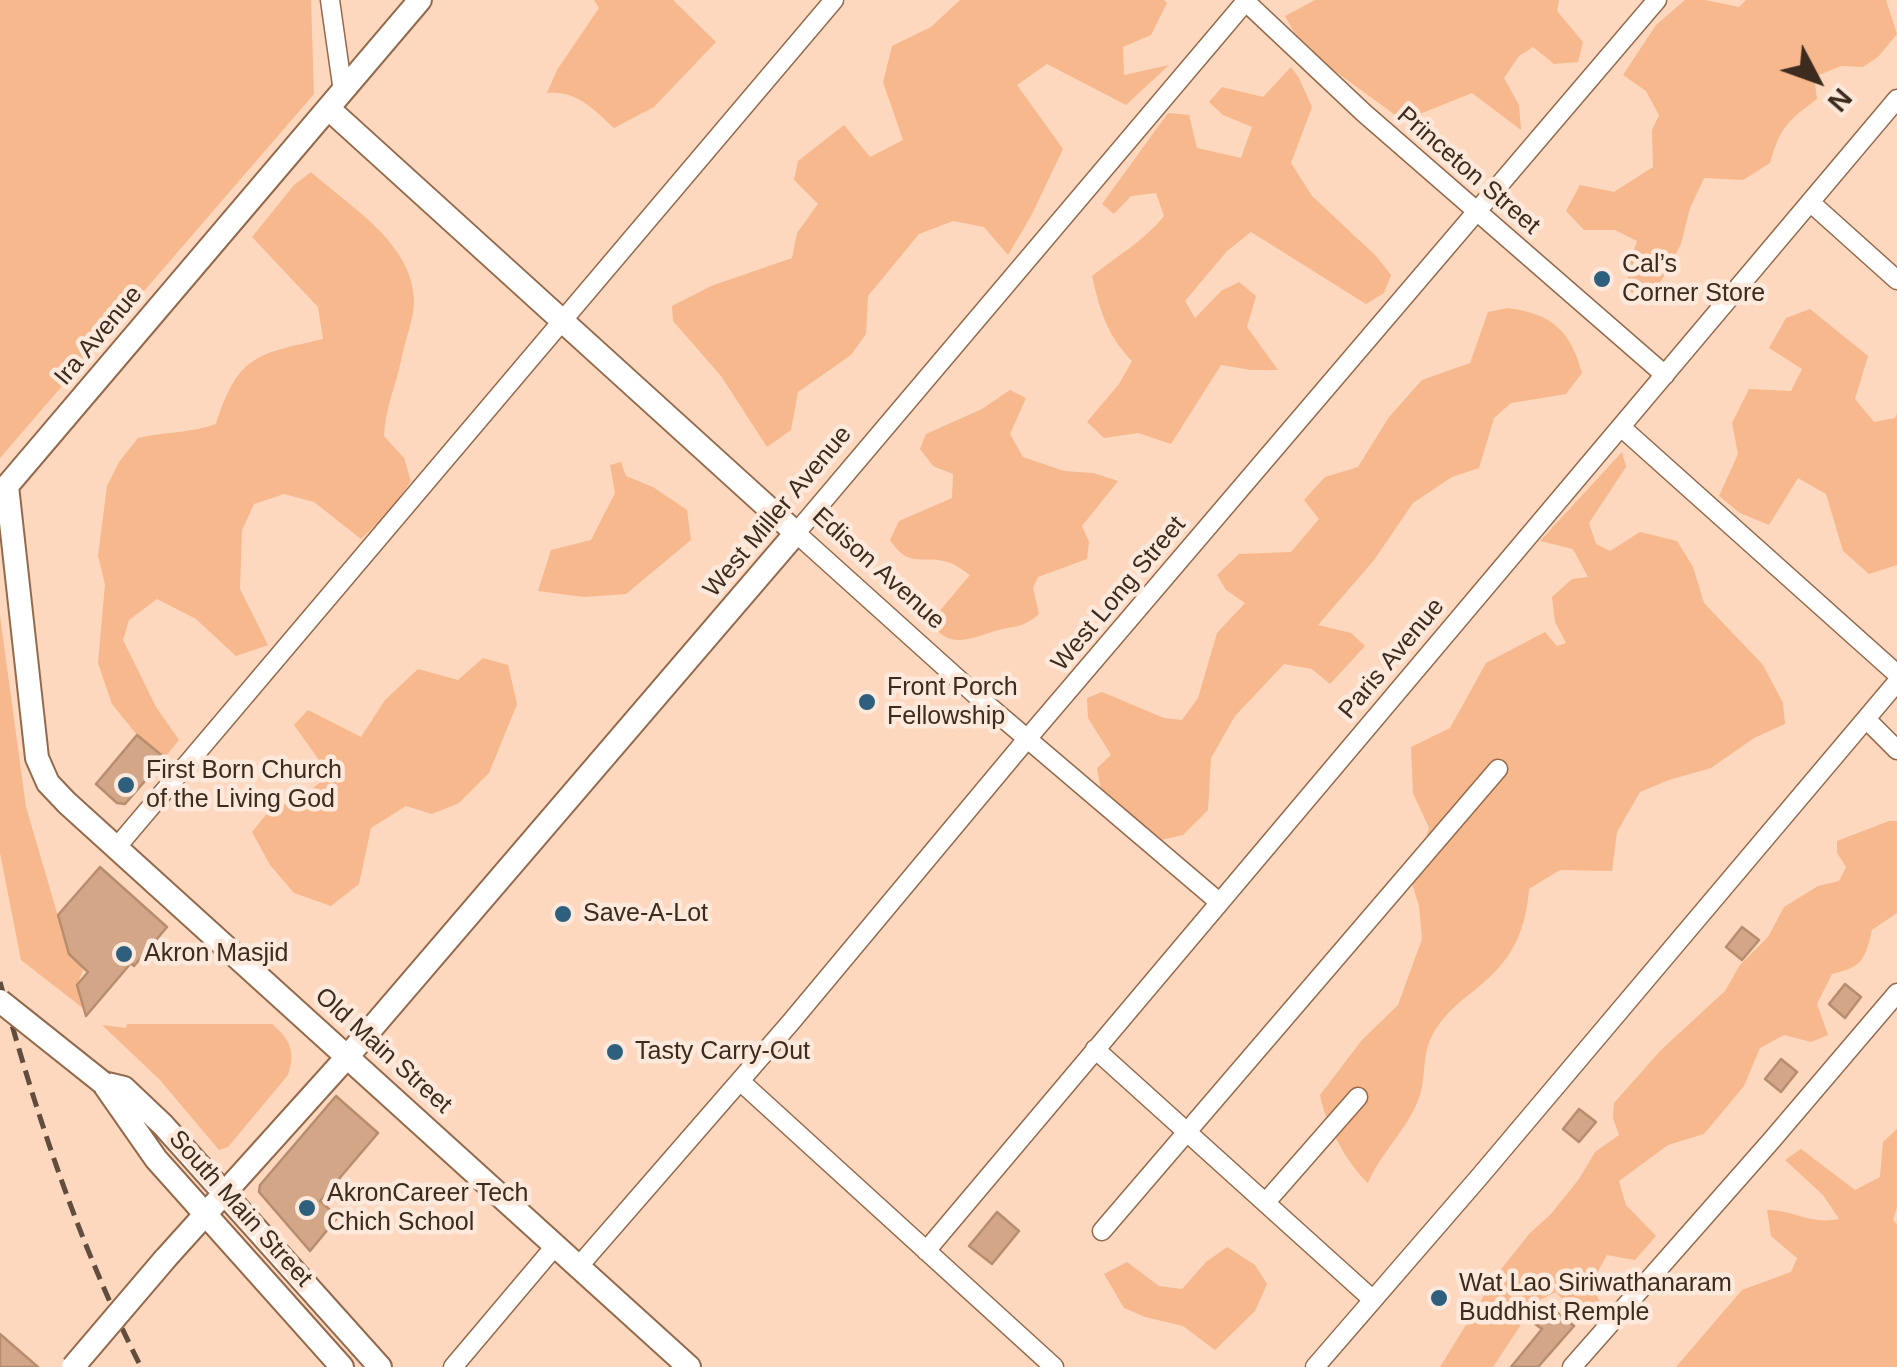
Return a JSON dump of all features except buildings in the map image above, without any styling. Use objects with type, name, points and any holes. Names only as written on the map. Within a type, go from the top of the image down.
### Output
[{"type":"main road","name":"Ira Avenue","points":[[42,774],[27,688],[7,486],[420,0]]},
{"type":"main road","name":"Edison Avenue","points":[[336,100],[562,320],[796,533]]},
{"type":"main road","name":"West Miller Avenue","points":[[73,1367],[204,1212],[347,1057],[796,533]]},
{"type":"main road","name":"Old Main Street","points":[[42,774],[54,791],[116,848],[689,1367]]},
{"type":"main road","name":"South Main Street","points":[[0,1000],[103,1083],[156,1159],[342,1367]]},
{"type":"main road","name":"South Main Street","points":[[103,1083],[124,1088],[163,1125],[380,1367]]},
{"type":"street","points":[[330,0],[336,100]]},
{"type":"street","points":[[116,848],[834,0]]},
{"type":"street","name":"West Long Street","points":[[579,1266],[1657,0]]},
{"type":"street","name":"Princeton Street","points":[[1245,1],[1364,114],[1665,375]]},
{"type":"street","name":"West Miller Avenue","points":[[796,533],[1245,1]]},
{"type":"street","name":"Paris Avenue","points":[[926,1250],[1897,100]]},
{"type":"street","points":[[1810,202],[1897,280]]},
{"type":"street","points":[[1315,1367],[1507,1145],[1897,678],[1621,428]]},
{"type":"street","name":"Edison Avenue","points":[[796,533],[1218,902]]},
{"type":"street","points":[[1866,719],[1897,750]]},
{"type":"street","points":[[1102,1231],[1498,769]]},
{"type":"street","points":[[1572,1367],[1897,993]]},
{"type":"street","points":[[1095,1049],[1372,1299]]},
{"type":"street","points":[[740,1081],[1054,1367]]},
{"type":"street","points":[[1266,1202],[1358,1096]]},
{"type":"street","points":[[453,1367],[556,1245]]},
{"type":"shaded area","points":[[0,0],[311,0],[314,94],[0,458]]},
{"type":"shaded area","points":[[594,0],[673,0],[716,42],[654,107],[614,128],[576,98],[547,93],[557,70],[599,8]]},
{"type":"shaded area","points":[[960,0],[1164,0],[1167,3],[1151,35],[1123,47],[1124,75],[1169,65],[1126,105],[1047,64],[1017,85],[1063,149],[1008,255],[984,227],[953,221],[919,234],[868,296],[866,334],[851,355],[798,392],[791,430],[767,447],[721,376],[673,321],[672,306],[711,286],[792,258],[797,233],[818,204],[794,180],[798,161],[844,125],[870,157],[903,140],[883,82],[892,46],[931,27]]},
{"type":"shaded area","points":[[1315,0],[1559,0],[1557,11],[1583,42],[1578,62],[1554,64],[1533,47],[1519,56],[1504,78],[1519,105],[1521,130],[1472,93],[1412,117],[1394,114],[1332,69],[1295,34],[1285,16]]},
{"type":"shaded area","points":[[1685,0],[1739,7],[1746,0],[1886,0],[1897,34],[1878,57],[1863,67],[1841,66],[1814,77],[1817,99],[1786,126],[1770,163],[1743,180],[1704,178],[1690,208],[1681,244],[1654,294],[1628,292],[1628,266],[1637,241],[1615,230],[1584,230],[1566,211],[1580,185],[1614,192],[1653,167],[1652,130],[1659,115],[1646,91],[1623,75],[1656,25]]},
{"type":"shaded area","points":[[1291,67],[1312,107],[1291,163],[1312,196],[1391,275],[1384,293],[1366,304],[1251,232],[1227,251],[1185,301],[1195,318],[1221,291],[1239,282],[1256,296],[1247,327],[1278,370],[1221,365],[1171,444],[1138,433],[1104,438],[1087,422],[1119,384],[1132,361],[1106,322],[1092,276],[1139,241],[1164,216],[1156,193],[1131,196],[1114,214],[1102,204],[1168,113],[1189,115],[1197,148],[1241,158],[1252,127],[1223,115],[1209,102],[1222,87],[1263,97]]},
{"type":"shaded area","points":[[311,172],[377,228],[403,261],[411,280],[412,315],[384,436],[404,458],[411,481],[389,512],[361,539],[314,502],[284,494],[254,504],[242,530],[240,589],[268,645],[236,656],[196,619],[157,599],[129,620],[123,640],[156,707],[179,740],[165,757],[137,735],[112,704],[98,663],[105,584],[98,556],[107,486],[138,438],[216,424],[233,384],[253,361],[323,339],[318,307],[252,237],[294,185]]},
{"type":"shaded area","points":[[1508,308],[1536,315],[1557,327],[1572,346],[1582,373],[1566,394],[1511,403],[1494,418],[1479,468],[1452,477],[1413,503],[1374,560],[1318,625],[1351,633],[1365,646],[1330,684],[1312,669],[1284,664],[1235,716],[1211,758],[1208,810],[1183,835],[1161,840],[1101,790],[1097,768],[1111,755],[1088,718],[1087,698],[1102,692],[1164,718],[1182,720],[1198,698],[1217,633],[1245,603],[1226,590],[1217,575],[1239,554],[1291,552],[1319,519],[1304,500],[1325,477],[1358,467],[1389,417],[1422,380],[1470,363],[1488,312]]},
{"type":"shaded area","points":[[1810,309],[1868,356],[1855,399],[1874,422],[1895,418],[1897,414],[1897,565],[1869,574],[1843,551],[1826,494],[1798,478],[1769,525],[1740,513],[1719,496],[1738,454],[1732,423],[1749,389],[1791,391],[1802,369],[1769,348],[1786,318]]},
{"type":"shaded area","points":[[1010,390],[1026,398],[1010,434],[1023,457],[1064,471],[1093,473],[1118,481],[1082,526],[1089,542],[1087,559],[1038,577],[1033,588],[1039,614],[1017,626],[968,639],[951,639],[931,621],[970,575],[948,562],[910,558],[890,540],[899,521],[952,498],[953,474],[933,466],[920,449],[926,434],[982,409]]},
{"type":"shaded area","points":[[1622,452],[1626,467],[1589,523],[1596,544],[1610,551],[1640,532],[1677,541],[1693,567],[1704,603],[1763,665],[1783,703],[1785,724],[1754,738],[1711,768],[1640,792],[1617,832],[1612,871],[1560,870],[1529,889],[1525,916],[1510,952],[1494,973],[1441,1022],[1431,1038],[1419,1098],[1368,1183],[1338,1143],[1320,1095],[1362,1040],[1398,1005],[1422,939],[1412,883],[1429,828],[1413,793],[1411,747],[1450,728],[1486,663],[1545,632],[1557,646],[1566,643],[1555,622],[1552,597],[1572,579],[1588,577],[1573,549],[1540,541]]},
{"type":"shaded area","points":[[621,462],[626,476],[653,487],[687,510],[691,540],[626,594],[584,597],[538,591],[551,550],[591,540],[615,493],[610,465]]},
{"type":"shaded area","points":[[0,616],[26,807],[69,954],[74,959],[78,955],[83,971],[77,985],[84,1009],[21,960],[0,853]]},
{"type":"shaded area","points":[[483,658],[508,665],[517,704],[489,773],[459,803],[432,814],[406,806],[371,828],[359,884],[331,906],[294,893],[270,865],[252,832],[269,811],[301,798],[334,771],[319,760],[294,725],[308,710],[361,737],[385,700],[418,669],[458,680]]},
{"type":"shaded area","points":[[1897,821],[1897,913],[1872,930],[1861,961],[1832,974],[1817,1004],[1828,1035],[1811,1042],[1784,1035],[1760,1048],[1744,1086],[1704,1134],[1668,1145],[1619,1181],[1626,1205],[1656,1236],[1635,1260],[1607,1255],[1591,1284],[1600,1302],[1586,1317],[1570,1308],[1556,1292],[1536,1302],[1493,1367],[1440,1367],[1498,1273],[1551,1214],[1595,1152],[1619,1135],[1613,1118],[1614,1103],[1661,1050],[1725,991],[1740,965],[1768,937],[1784,907],[1818,886],[1839,881],[1846,867],[1837,853],[1837,841]]},
{"type":"shaded area","points":[[127,1024],[272,1024],[290,1046],[288,1075],[228,1147],[219,1150],[160,1080],[102,1025],[126,1028]]},
{"type":"shaded area","points":[[1897,1129],[1897,1207],[1893,1220],[1897,1224],[1897,1367],[1676,1367],[1742,1290],[1791,1272],[1797,1258],[1771,1236],[1767,1210],[1819,1220],[1839,1219],[1823,1195],[1785,1160],[1801,1149],[1855,1190],[1880,1177],[1883,1142]]},
{"type":"shaded area","points":[[1227,1247],[1255,1265],[1267,1284],[1255,1311],[1215,1350],[1183,1326],[1124,1308],[1104,1274],[1127,1262],[1159,1286],[1182,1289],[1206,1262]]},
{"type":"railway","points":[[0,982],[61,1178],[98,1274],[141,1367]]},
{"type":"place","name":"Cal’s Corner Store","points":[[1602,279]]},
{"type":"place","name":"Front Porch Fellowship","points":[[867,702]]},
{"type":"place","name":"First Born Church of the Living God","points":[[126,785]]},
{"type":"place","name":"Save-A-Lot","points":[[563,914]]},
{"type":"place","name":"Akron Masjid","points":[[124,954]]},
{"type":"place","name":"Tasty Carry-Out","points":[[615,1052]]},
{"type":"place","name":"AkronCareer Tech Chich School","points":[[307,1208]]},
{"type":"place","name":"Wat Lao Siriwathanaram Buddhist Remple","points":[[1439,1298]]}]
